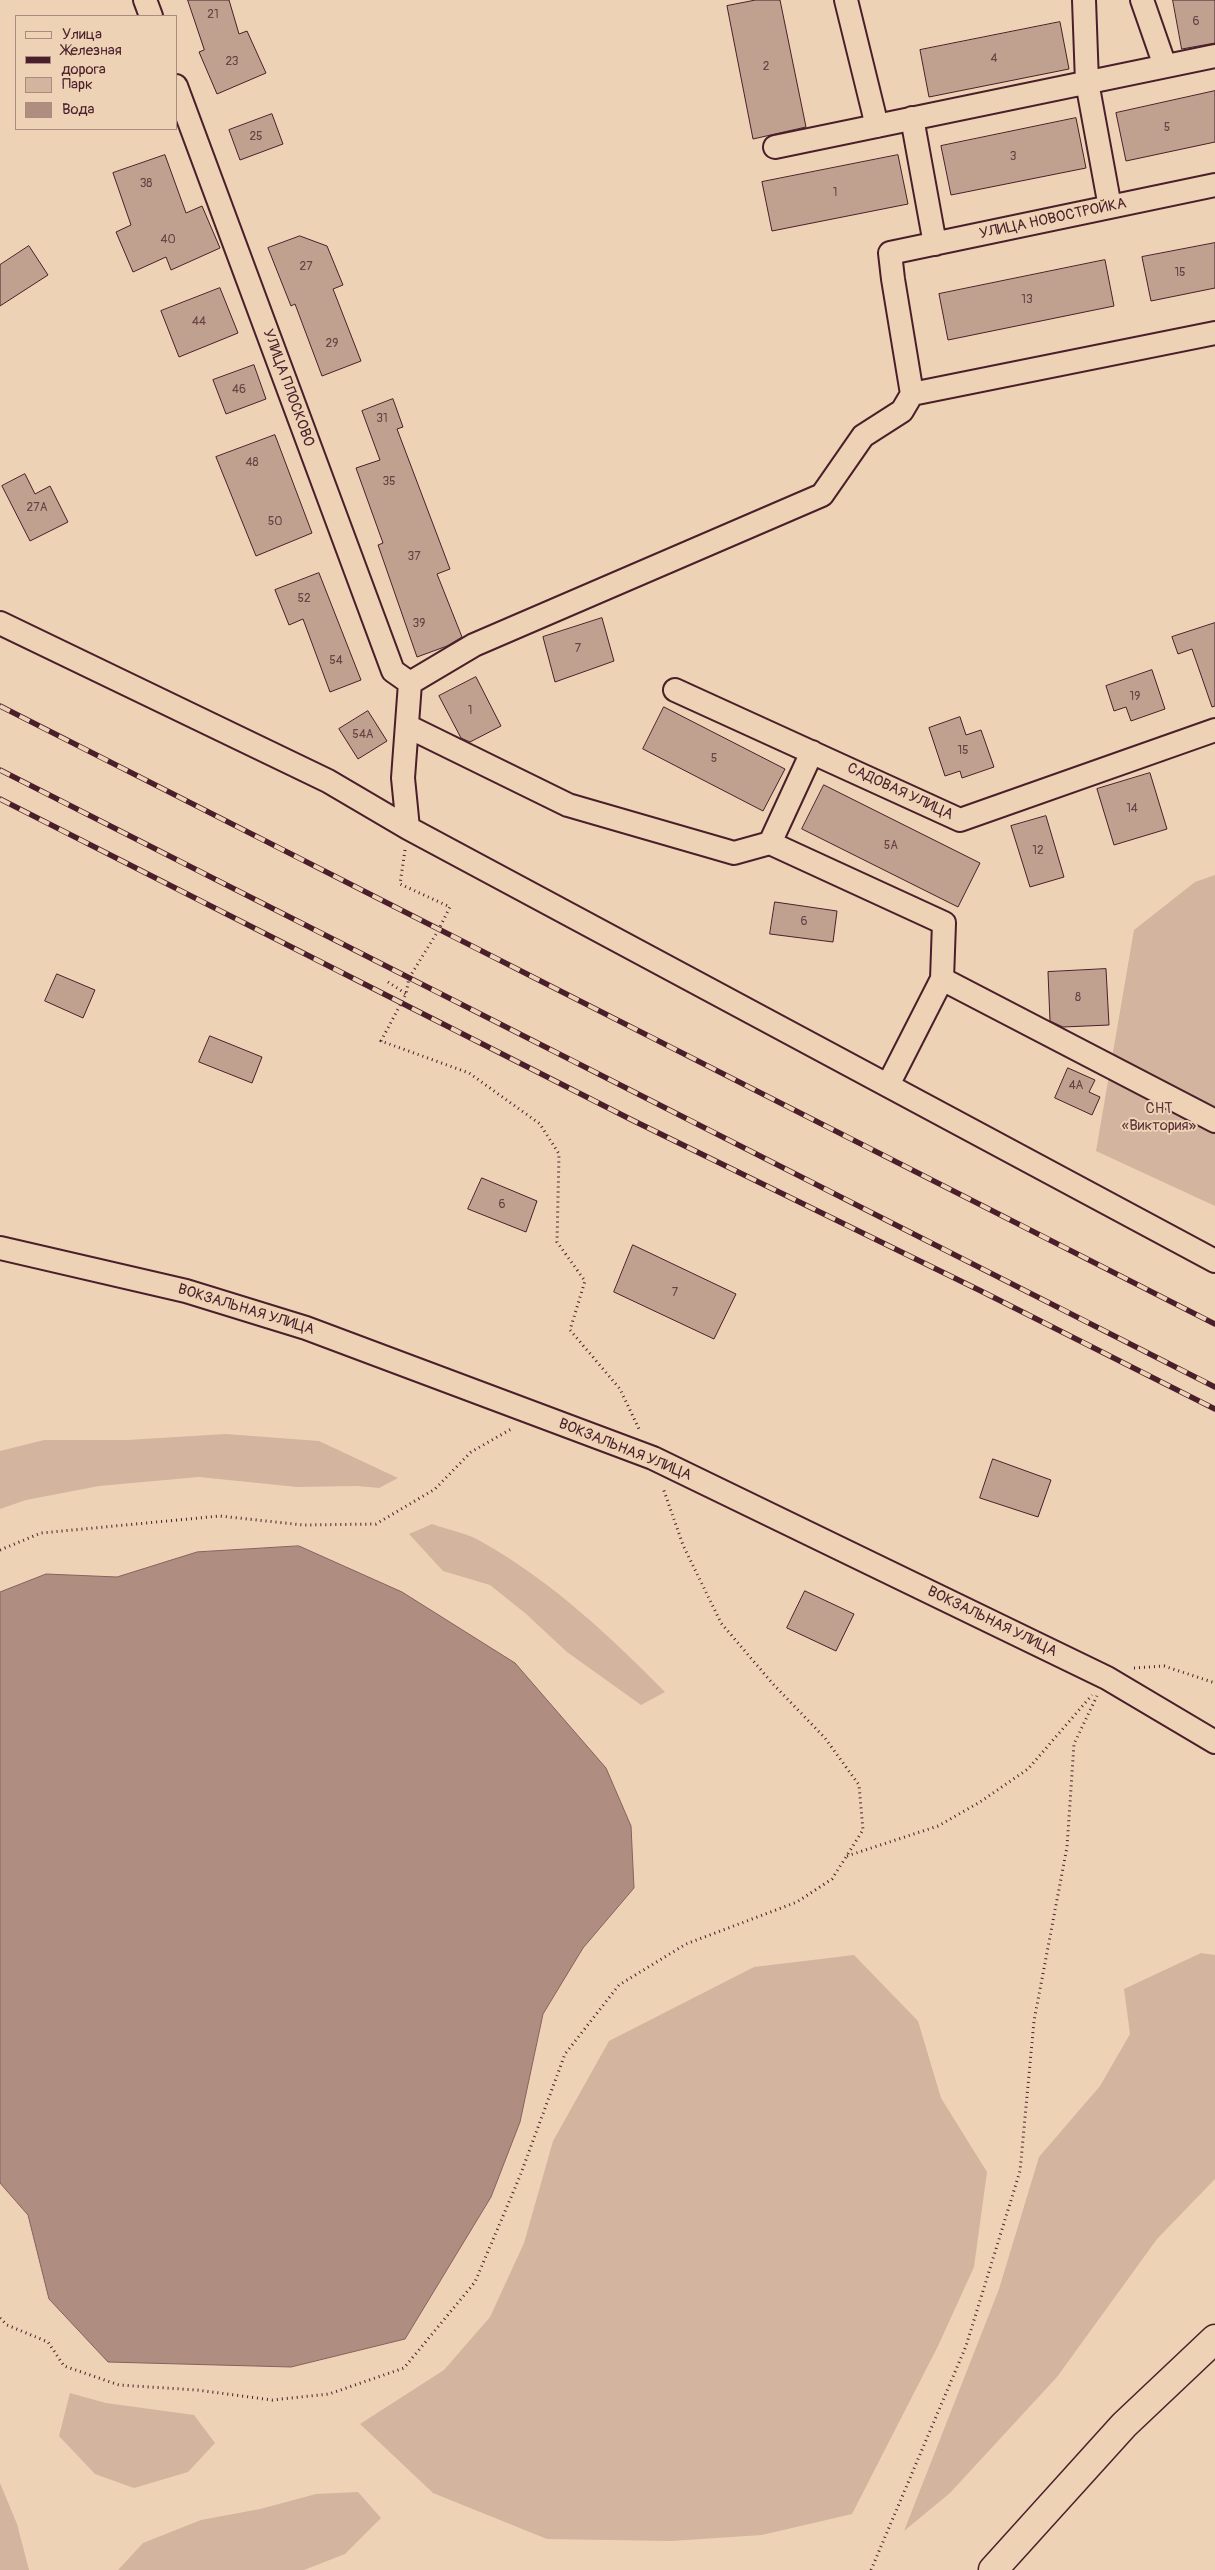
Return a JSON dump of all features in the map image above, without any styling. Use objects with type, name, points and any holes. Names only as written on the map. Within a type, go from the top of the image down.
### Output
[{"type":"main road","points":[[992,2570],[1118,2431],[1215,2339]]},
{"type":"street","points":[[145,0],[151,15]]},
{"type":"street","points":[[846,0],[877,126]]},
{"type":"street","points":[[1142,0],[1165,66]]},
{"type":"street","points":[[1085,1],[1087,82],[1110,207]]},
{"type":"street","points":[[775,147],[1215,56]]},
{"type":"street","name":"УЛИЦА ПЛОСКОВО","points":[[178,91],[392,671],[410,683]]},
{"type":"street","points":[[912,118],[935,244]]},
{"type":"street","name":"УЛИЦА НОВОСТРОЙКА","points":[[912,394],[892,279],[890,253],[1215,185]]},
{"type":"street","points":[[408,828],[403,778],[410,683],[474,645],[822,495],[863,436],[902,411],[912,394],[1215,333]]},
{"type":"street","points":[[0,623],[328,781],[408,828],[1215,1261]]},
{"type":"street","name":"САДОВАЯ УЛИЦА","points":[[675,690],[960,820],[1215,730]]},
{"type":"street","points":[[407,726],[568,805],[734,852],[770,843],[944,923],[942,979],[888,1086]]},
{"type":"street","points":[[770,843],[812,752]]},
{"type":"street","points":[[942,979],[1215,1121]]},
{"type":"street","name":"ВОКЗАЛЬНАЯ УЛИЦА","points":[[0,1248],[186,1291],[306,1328],[653,1458],[1106,1678],[1215,1742]]},
{"type":"path","points":[[0,2318],[7,2325],[48,2342],[64,2366],[120,2385],[196,2390],[272,2400],[329,2394],[404,2368],[474,2282],[520,2176],[565,2054],[619,1985],[686,1944],[797,1902],[832,1879],[863,1830],[858,1785],[825,1738],[773,1684],[721,1623],[683,1546],[653,1458],[620,1389],[570,1330],[585,1281],[557,1242],[559,1154],[540,1124],[469,1074],[381,1041],[406,994],[409,978],[438,931],[450,907],[400,884],[408,828]]},
{"type":"path","points":[[388,982],[406,994]]},
{"type":"path","points":[[0,1550],[41,1533],[220,1516],[303,1525],[376,1524],[435,1489],[471,1452],[538,1414]]},
{"type":"path","points":[[847,1856],[938,1826],[980,1802],[1028,1770],[1106,1678],[1138,1667],[1164,1666],[1215,1683]]},
{"type":"path","points":[[871,2570],[966,2346],[1020,2171],[1034,2021],[1067,1847],[1074,1744],[1106,1678]]},
{"type":"green space","name":"СНТ «Виктория»","points":[[1215,875],[1215,1206],[1096,1151],[1134,930],[1195,882]]},
{"type":"green space","points":[[226,1434],[319,1441],[398,1478],[379,1488],[357,1486],[297,1487],[199,1477],[99,1486],[26,1500],[0,1509],[0,1451],[44,1440],[127,1440]]},
{"type":"green space","points":[[432,1524],[476,1539],[532,1574],[601,1630],[665,1692],[641,1705],[567,1652],[525,1613],[490,1585],[443,1571],[409,1534]]},
{"type":"green space","points":[[1201,1953],[1215,1955],[1215,2179],[1157,2239],[1057,2377],[950,2493],[904,2531],[999,2289],[1039,2157],[1100,2086],[1130,2034],[1124,1989]]},
{"type":"green space","points":[[854,1955],[918,2021],[941,2098],[987,2172],[974,2267],[938,2346],[852,2514],[762,2535],[671,2541],[547,2539],[433,2493],[360,2424],[444,2370],[490,2317],[524,2243],[553,2141],[609,2041],[754,1967]]},
{"type":"green space","points":[[70,2393],[106,2403],[194,2415],[215,2443],[188,2472],[134,2488],[95,2474],[59,2436]]},
{"type":"green space","points":[[0,2483],[17,2524],[29,2570],[0,2570]]},
{"type":"green space","points":[[358,2492],[381,2518],[345,2554],[304,2570],[118,2570],[143,2543],[201,2520],[260,2509],[316,2494]]},
{"type":"water","points":[[299,1546],[402,1592],[515,1663],[606,1768],[631,1826],[634,1888],[583,1948],[543,2014],[520,2122],[491,2197],[405,2339],[291,2367],[108,2362],[49,2299],[28,2215],[0,2183],[0,1592],[46,1574],[117,1577],[197,1552]]},
{"type":"building","points":[[188,0],[229,0],[239,34],[247,31],[266,73],[217,94],[199,52],[204,50]]},
{"type":"building","points":[[756,0],[780,0],[806,127],[753,139],[727,6]]},
{"type":"building","points":[[1173,0],[1215,0],[1215,43],[1182,49]]},
{"type":"building","points":[[1060,22],[1069,69],[929,97],[920,50]]},
{"type":"building","points":[[1215,91],[1215,142],[1126,161],[1116,113]]},
{"type":"building","points":[[272,114],[283,144],[240,160],[229,130]]},
{"type":"building","points":[[1076,118],[1086,168],[951,195],[941,146]]},
{"type":"building","points":[[165,155],[186,213],[202,206],[220,248],[171,270],[166,257],[133,272],[116,232],[131,225],[113,173]]},
{"type":"building","points":[[898,155],[908,204],[772,231],[762,182]]},
{"type":"building","points":[[300,236],[327,246],[343,285],[333,289],[361,361],[322,376],[295,304],[291,306],[268,248]]},
{"type":"building","points":[[1215,243],[1215,288],[1151,301],[1142,257]]},
{"type":"building","points":[[29,246],[48,275],[0,306],[0,265]]},
{"type":"building","points":[[1105,260],[1114,306],[948,340],[939,294]]},
{"type":"building","points":[[220,288],[238,333],[179,357],[161,311]]},
{"type":"building","points":[[254,365],[266,399],[226,414],[213,380]]},
{"type":"building","points":[[393,399],[403,427],[397,429],[450,569],[437,574],[462,637],[447,646],[417,657],[378,545],[383,543],[356,468],[380,460],[362,411]]},
{"type":"building","points":[[275,435],[312,533],[256,556],[216,457]]},
{"type":"building","points":[[25,474],[35,494],[50,486],[68,522],[30,541],[2,486]]},
{"type":"building","points":[[319,573],[361,680],[330,692],[303,619],[289,625],[275,590]]},
{"type":"building","points":[[602,618],[614,661],[555,682],[543,637]]},
{"type":"building","points":[[1215,623],[1215,706],[1212,707],[1192,649],[1178,654],[1172,637]]},
{"type":"building","points":[[1152,670],[1165,709],[1131,721],[1126,707],[1114,711],[1106,686]]},
{"type":"building","points":[[476,677],[501,726],[470,742],[461,738],[439,696]]},
{"type":"building","points":[[664,707],[785,769],[763,811],[643,749]]},
{"type":"building","points":[[368,711],[387,741],[358,759],[339,729]]},
{"type":"building","points":[[960,717],[966,735],[981,730],[994,767],[962,778],[960,771],[945,776],[929,728]]},
{"type":"building","points":[[1150,773],[1167,829],[1114,845],[1097,789]]},
{"type":"building","points":[[824,785],[980,863],[958,907],[802,829]]},
{"type":"building","points":[[1046,816],[1064,877],[1030,887],[1011,826]]},
{"type":"building","points":[[775,902],[837,911],[833,942],[770,934]]},
{"type":"building","points":[[1106,969],[1109,1025],[1063,1027],[1050,1021],[1048,972]]},
{"type":"building","points":[[57,974],[95,990],[83,1018],[45,1001]]},
{"type":"building","points":[[210,1036],[262,1057],[252,1083],[199,1062]]},
{"type":"building","points":[[1068,1068],[1095,1080],[1089,1092],[1100,1097],[1092,1115],[1055,1098]]},
{"type":"building","points":[[482,1178],[537,1201],[526,1232],[468,1209]]},
{"type":"building","points":[[633,1245],[736,1294],[714,1339],[614,1292]]},
{"type":"building","points":[[993,1459],[1051,1480],[1038,1517],[980,1498]]},
{"type":"building","points":[[805,1591],[854,1614],[836,1651],[787,1628]]},
{"type":"railway","points":[[0,706],[1215,1324]]},
{"type":"railway","points":[[0,770],[1215,1387]]},
{"type":"railway","points":[[0,799],[632,1120],[981,1291],[1215,1409]]}]
